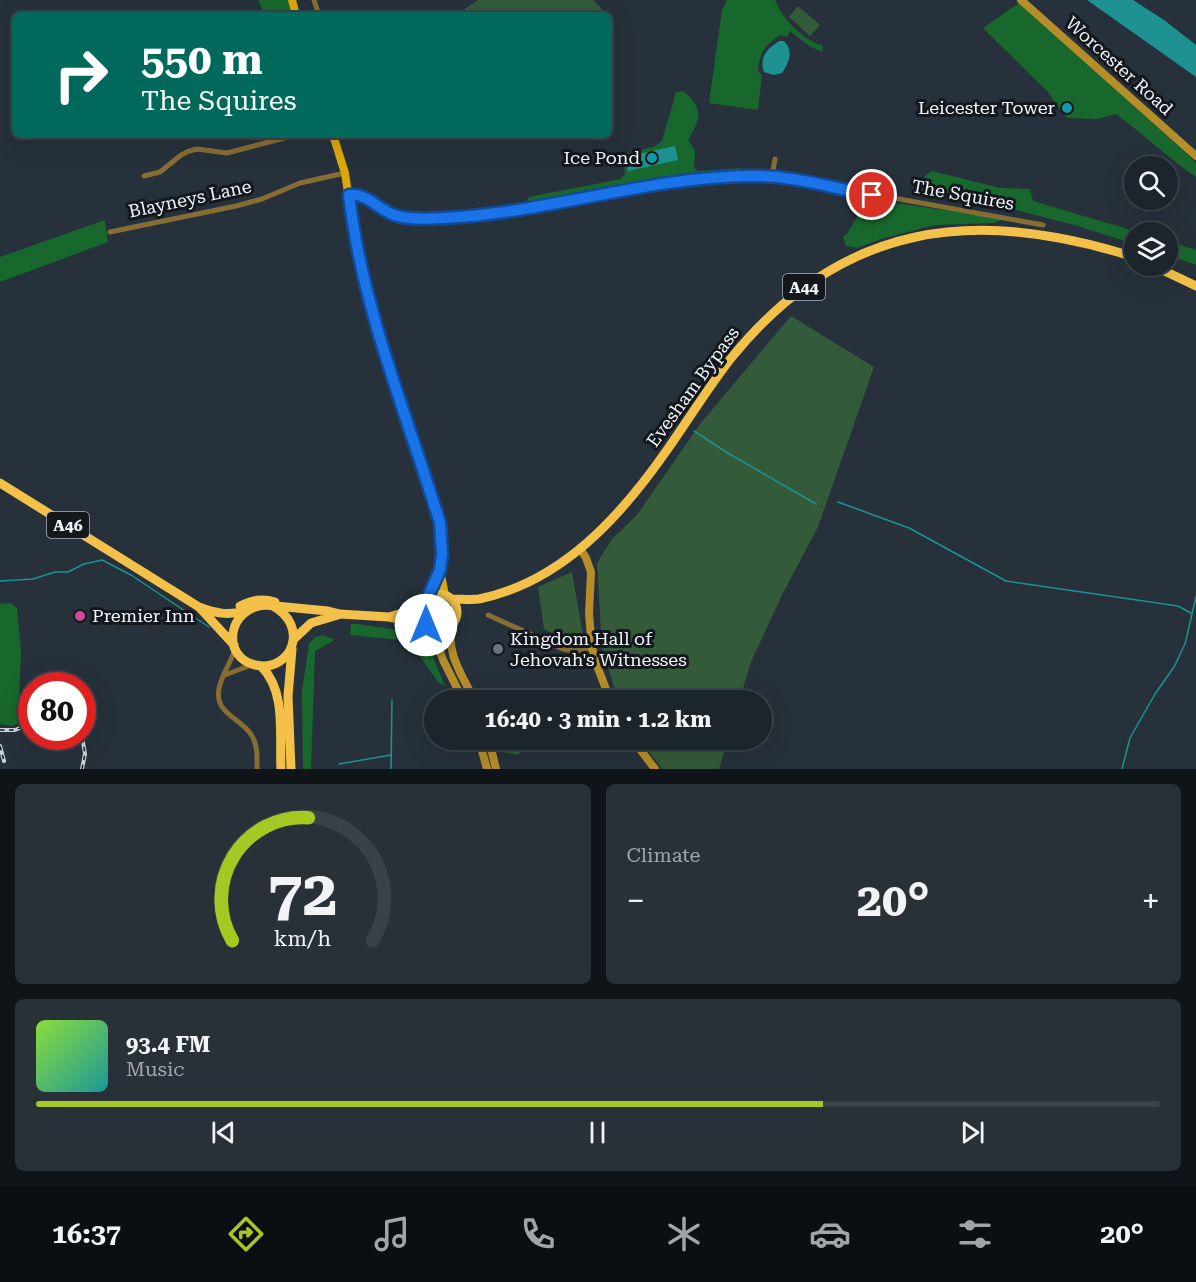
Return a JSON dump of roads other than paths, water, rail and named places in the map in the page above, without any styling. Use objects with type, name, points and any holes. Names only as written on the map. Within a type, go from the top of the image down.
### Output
[{"type":"highway","name":"Evesham Bypass","points":[[457,615],[478,599],[529,582],[556,567],[580,549],[620,511],[648,478],[732,357],[759,326],[787,300],[836,266],[908,238],[982,230],[1031,232],[1072,239],[1124,254]]},
{"type":"highway","points":[[1175,276],[1196,286]]},
{"type":"highway","name":"A46","points":[[0,483],[199,607],[235,647]]},
{"type":"highway","points":[[281,769],[277,692],[268,672],[245,660],[235,647],[234,628],[244,611],[258,606],[291,607],[340,614],[389,617],[440,630],[451,626],[457,615],[457,609],[449,597],[433,595],[423,604],[389,617]]},
{"type":"highway","name":"Evesham Bypass","points":[[449,597],[478,599]]},
{"type":"highway","points":[[186,598],[222,609],[236,608],[262,599],[291,607]]},
{"type":"highway","points":[[423,604],[422,616],[429,627]]},
{"type":"highway","points":[[273,606],[287,616],[291,623],[293,643],[288,696],[291,769]]},
{"type":"highway","name":"A46","points":[[199,607],[221,613],[236,614],[244,611]]},
{"type":"highway","points":[[257,665],[278,662],[311,623],[340,614]]},
{"type":"main road","name":"Worcester Road","points":[[1021,0],[1196,156]]},
{"type":"main road","points":[[334,138],[345,173],[353,226],[368,294],[440,523],[442,554],[440,570],[423,604]]},
{"type":"main road","points":[[580,549],[591,572],[592,648],[606,690]]},
{"type":"main road","points":[[440,570],[449,597]]},
{"type":"main road","points":[[451,626],[452,656],[469,690]]},
{"type":"main road","points":[[429,627],[458,690]]},
{"type":"main road","points":[[482,750],[487,769]]},
{"type":"main road","points":[[491,750],[496,769]]},
{"type":"main road","points":[[641,750],[655,769]]},
{"type":"street","points":[[144,176],[160,172],[189,151],[197,149],[226,153],[284,138]]},
{"type":"street","points":[[772,176],[776,159]]},
{"type":"street","name":"Blayneys Lane","points":[[110,232],[236,206],[262,199],[300,183],[345,173]]},
{"type":"street","name":"The Squires","points":[[349,195],[359,194],[366,197],[394,215],[407,218],[441,219],[516,211],[691,180],[735,176],[772,176],[1043,225]]},
{"type":"street","points":[[872,195],[876,183]]},
{"type":"street","points":[[488,615],[563,649],[573,651],[592,648]]},
{"type":"street","points":[[235,647],[219,689],[220,701],[226,712],[244,726],[252,736],[256,747],[257,769]]},
{"type":"street","points":[[225,675],[257,665]]},
{"type":"waterway","points":[[694,431],[816,504]]},
{"type":"waterway","points":[[838,502],[909,528],[1006,581],[1178,606],[1191,613]]},
{"type":"waterway","points":[[0,581],[33,579],[55,572],[68,572],[84,564],[102,560],[131,575],[209,627]]},
{"type":"waterway","points":[[1122,769],[1130,738],[1155,694],[1174,667],[1185,644],[1196,597]]},
{"type":"waterway","points":[[391,769],[392,700]]},
{"type":"waterway","points":[[339,764],[391,755]]},
{"type":"railway","points":[[0,730],[18,729]]},
{"type":"railway","points":[[0,746],[4,761]]},
{"type":"railway","points":[[82,769],[84,750]]},
{"type":"place","name":"Leicester Tower","points":[[1067,108]]},
{"type":"place","name":"Ice Pond","points":[[652,158]]},
{"type":"place","name":"Premier Inn","points":[[80,616]]},
{"type":"place","name":"Kingdom Hall of Jehovah's Witnesses","points":[[498,649]]}]
